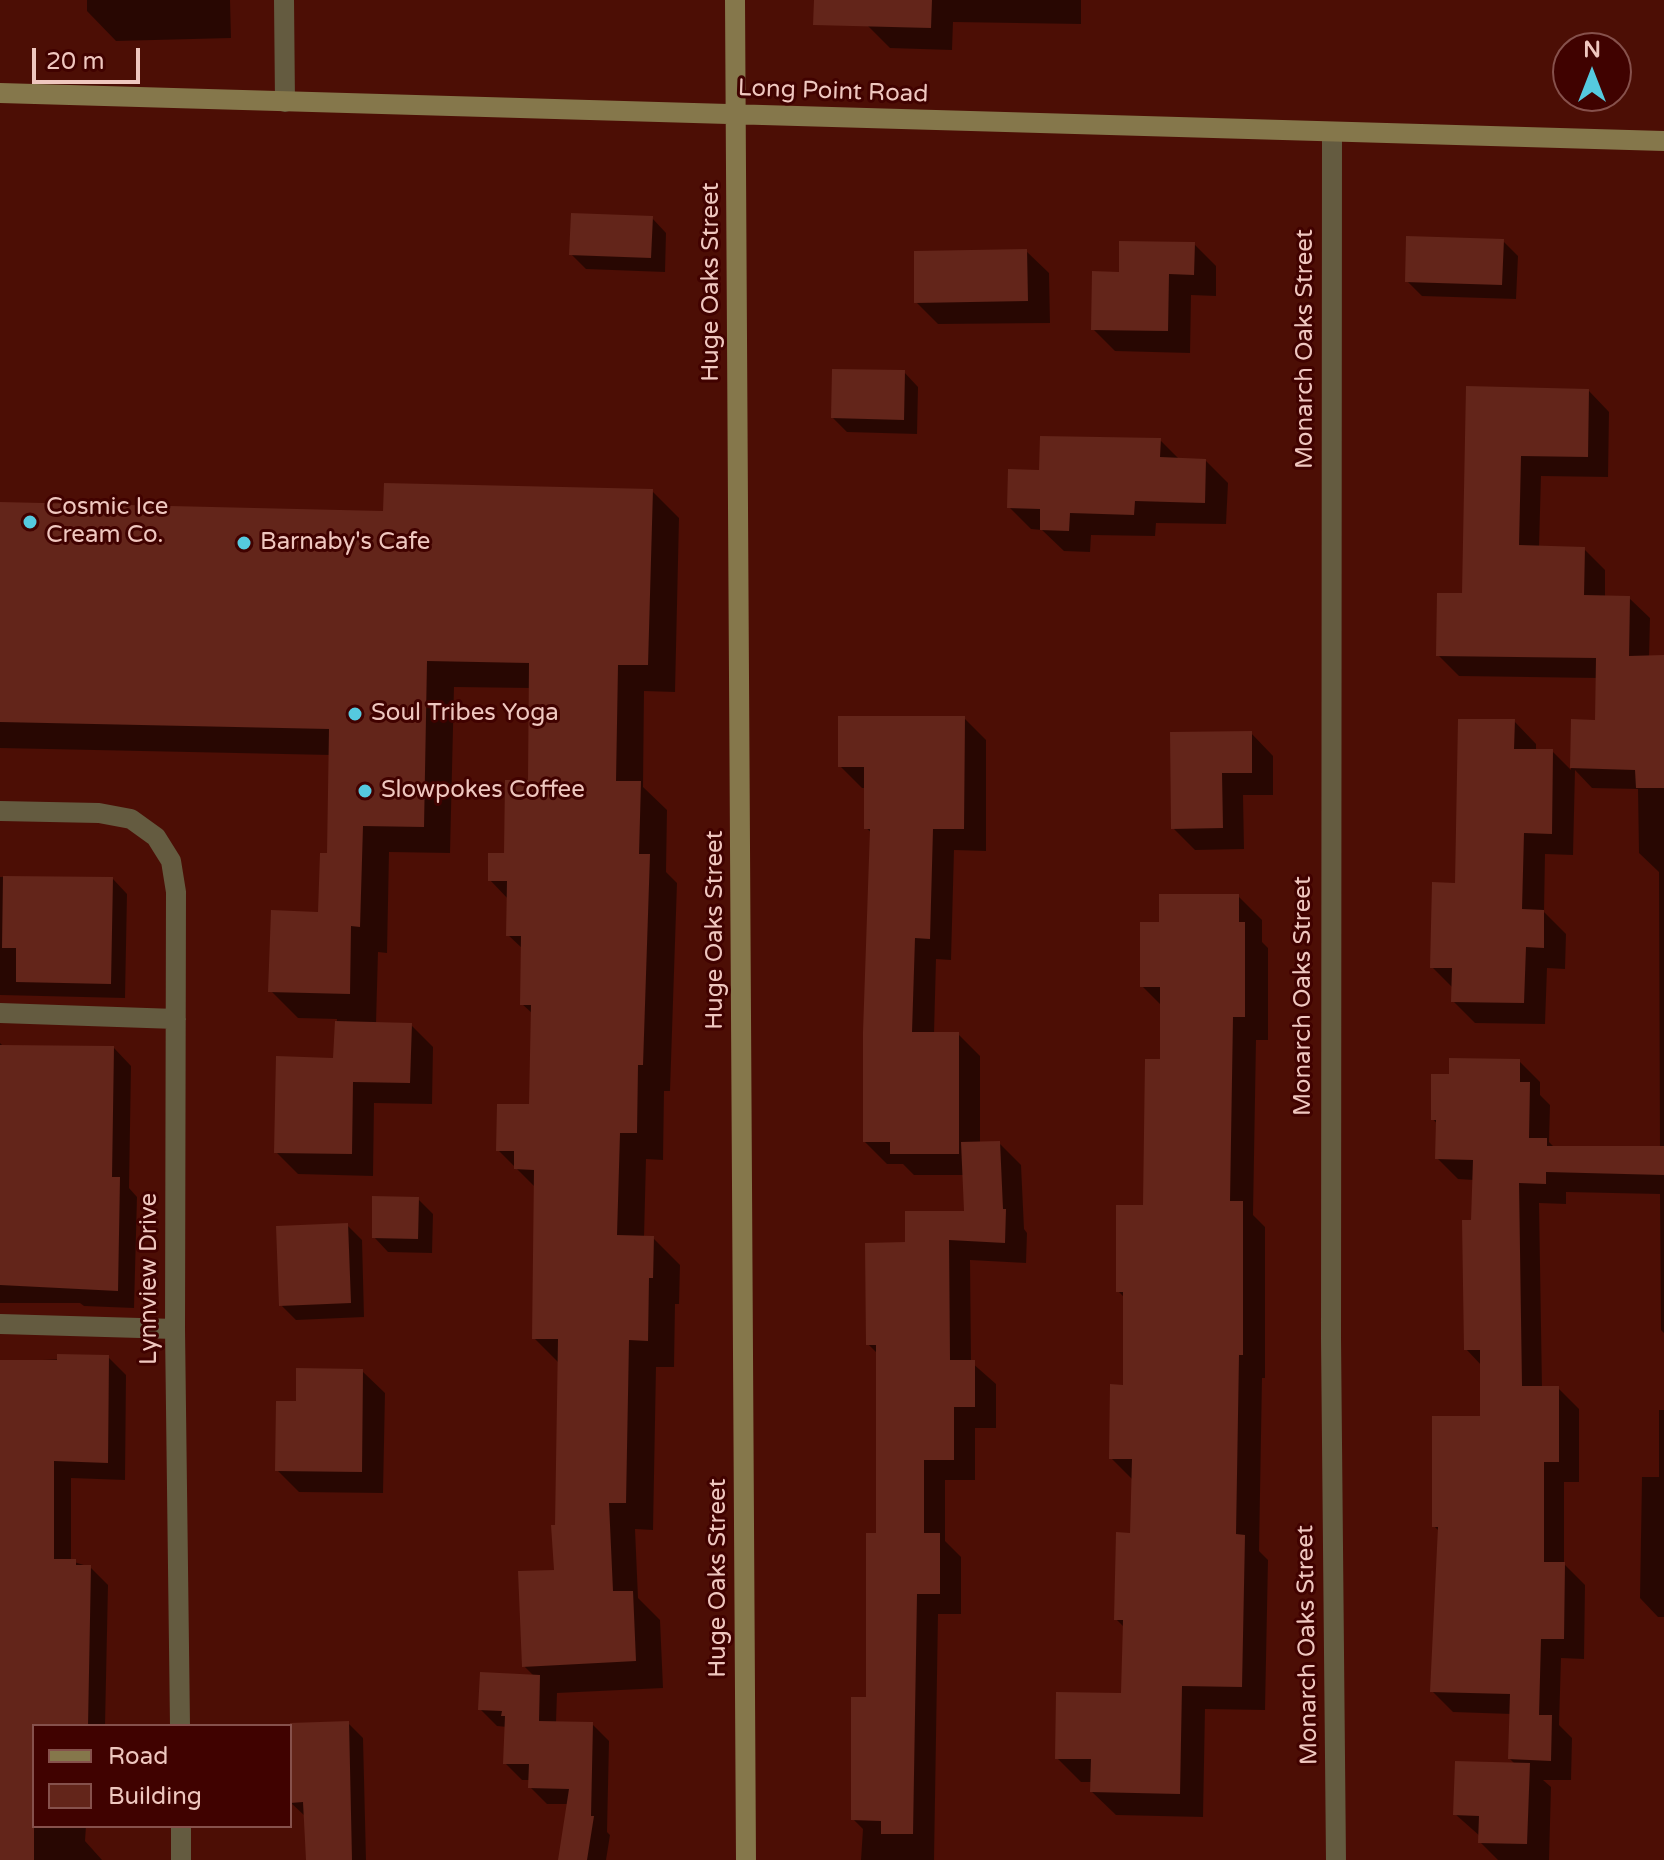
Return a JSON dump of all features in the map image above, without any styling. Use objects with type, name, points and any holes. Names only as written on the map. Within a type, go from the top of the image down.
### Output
[{"type":"street","points":[[284,0],[285,102]]},
{"type":"street","name":"Huge Oaks Street","points":[[735,0],[746,1860]]},
{"type":"street","name":"Long Point Road","points":[[0,93],[1664,141]]},
{"type":"street","name":"Monarch Oaks Street","points":[[1332,133],[1331,1338],[1336,1860]]},
{"type":"street","name":"Lynnview Drive","points":[[0,811],[99,813],[131,819],[156,837],[171,861],[176,892],[175,1329],[180,1724]]},
{"type":"street","points":[[0,1013],[176,1019]]},
{"type":"street","points":[[0,1324],[175,1329]]},
{"type":"street","points":[[181,1828],[181,1860]]},
{"type":"building","points":[[814,0],[932,0],[931,28],[813,25]]},
{"type":"building","points":[[571,213],[653,216],[651,258],[569,255]]},
{"type":"building","points":[[1406,236],[1504,239],[1502,285],[1405,282]]},
{"type":"building","points":[[1119,241],[1195,242],[1194,275],[1169,274],[1168,331],[1091,330],[1092,271],[1119,272]]},
{"type":"building","points":[[1027,249],[1028,301],[914,303],[914,251]]},
{"type":"building","points":[[832,369],[905,370],[904,420],[831,418]]},
{"type":"building","points":[[1466,386],[1589,389],[1588,457],[1521,456],[1519,545],[1585,547],[1584,595],[1630,596],[1629,656],[1664,655],[1664,788],[1636,788],[1635,770],[1570,768],[1571,719],[1595,720],[1596,658],[1436,656],[1437,593],[1462,593]]},
{"type":"building","points":[[1040,436],[1161,438],[1160,457],[1206,459],[1205,503],[1135,501],[1134,515],[1070,513],[1069,531],[1040,530],[1040,509],[1007,508],[1008,469],[1039,470]]},
{"type":"building","points":[[384,483],[653,489],[648,665],[618,665],[616,781],[641,781],[639,854],[650,854],[643,1065],[638,1065],[637,1133],[620,1133],[617,1235],[654,1236],[653,1278],[649,1278],[648,1341],[629,1340],[626,1503],[609,1503],[613,1591],[633,1591],[636,1661],[522,1667],[518,1571],[554,1570],[551,1525],[555,1525],[558,1339],[532,1339],[534,1170],[514,1169],[514,1151],[496,1151],[497,1104],[529,1104],[531,1005],[520,1005],[521,936],[506,936],[507,881],[488,881],[488,853],[504,853],[505,780],[528,780],[529,663],[427,661],[424,827],[363,826],[360,927],[351,926],[350,994],[268,992],[271,910],[318,912],[320,853],[327,853],[329,729],[0,722],[0,502],[383,511]]},
{"type":"building","points":[[838,716],[965,716],[964,829],[933,829],[930,939],[915,938],[912,1032],[959,1032],[959,1154],[890,1154],[890,1142],[863,1142],[863,1032],[870,829],[864,829],[864,767],[838,767]]},
{"type":"building","points":[[1458,719],[1515,719],[1514,749],[1553,749],[1552,834],[1524,833],[1522,909],[1544,910],[1544,948],[1526,947],[1524,1003],[1451,1002],[1452,968],[1430,968],[1432,882],[1455,883]]},
{"type":"building","points":[[1252,731],[1252,773],[1222,773],[1223,828],[1171,829],[1170,732]]},
{"type":"building","points":[[3,876],[113,877],[111,984],[16,982],[16,948],[2,948]]},
{"type":"building","points":[[1159,894],[1239,894],[1239,922],[1245,922],[1245,1017],[1233,1017],[1230,1201],[1243,1201],[1243,1355],[1239,1355],[1236,1534],[1245,1535],[1242,1687],[1182,1686],[1180,1794],[1090,1792],[1091,1759],[1055,1759],[1056,1692],[1121,1693],[1123,1620],[1114,1620],[1116,1532],[1130,1533],[1132,1459],[1109,1459],[1110,1384],[1123,1385],[1123,1292],[1116,1292],[1116,1205],[1143,1205],[1145,1059],[1160,1059],[1160,987],[1140,987],[1140,922],[1159,922]]},
{"type":"building","points":[[335,1021],[412,1023],[410,1083],[353,1082],[352,1154],[274,1153],[276,1056],[333,1058]]},
{"type":"building","points":[[0,1045],[114,1046],[112,1177],[120,1177],[118,1291],[0,1285]]},
{"type":"building","points":[[1449,1058],[1520,1059],[1520,1082],[1530,1082],[1529,1138],[1547,1138],[1547,1146],[1664,1146],[1664,1175],[1546,1172],[1546,1184],[1519,1183],[1522,1386],[1559,1386],[1559,1462],[1544,1462],[1544,1562],[1565,1562],[1564,1639],[1541,1639],[1539,1715],[1552,1715],[1551,1761],[1508,1759],[1510,1694],[1430,1692],[1438,1527],[1432,1527],[1432,1416],[1480,1416],[1480,1350],[1464,1350],[1462,1220],[1471,1220],[1473,1160],[1435,1159],[1436,1120],[1431,1120],[1431,1074],[1449,1074]]},
{"type":"building","points":[[1000,1141],[1003,1209],[1006,1209],[1005,1243],[949,1240],[950,1360],[975,1360],[975,1407],[954,1407],[954,1460],[924,1460],[924,1533],[940,1533],[940,1594],[917,1594],[913,1834],[881,1834],[881,1821],[851,1820],[851,1697],[866,1697],[866,1533],[876,1533],[876,1345],[866,1345],[865,1243],[905,1242],[905,1211],[964,1211],[961,1142]]},
{"type":"building","points":[[372,1196],[419,1197],[418,1239],[372,1238]]},
{"type":"building","points":[[348,1223],[351,1303],[279,1306],[276,1226]]},
{"type":"building","points":[[57,1354],[109,1355],[108,1463],[54,1461],[54,1559],[76,1559],[76,1565],[91,1565],[88,1724],[32,1724],[34,1860],[0,1860],[0,1360],[57,1360]]},
{"type":"building","points":[[296,1368],[363,1369],[362,1472],[275,1471],[276,1401],[296,1401]]},
{"type":"building","points":[[480,1672],[540,1675],[539,1721],[593,1722],[591,1816],[594,1816],[587,1860],[558,1860],[569,1789],[528,1788],[529,1764],[503,1764],[505,1716],[501,1716],[502,1711],[478,1710]]},
{"type":"building","points":[[349,1721],[352,1860],[306,1860],[303,1802],[292,1803],[290,1723]]},
{"type":"building","points":[[1455,1761],[1530,1763],[1527,1844],[1478,1843],[1479,1816],[1453,1815]]},
{"type":"place","name":"Cosmic Ice Cream Co.","points":[[30,522]]},
{"type":"place","name":"Barnaby's Cafe","points":[[244,543]]},
{"type":"place","name":"Soul Tribes Yoga","points":[[355,714]]},
{"type":"place","name":"Slowpokes Coffee","points":[[365,791]]}]
